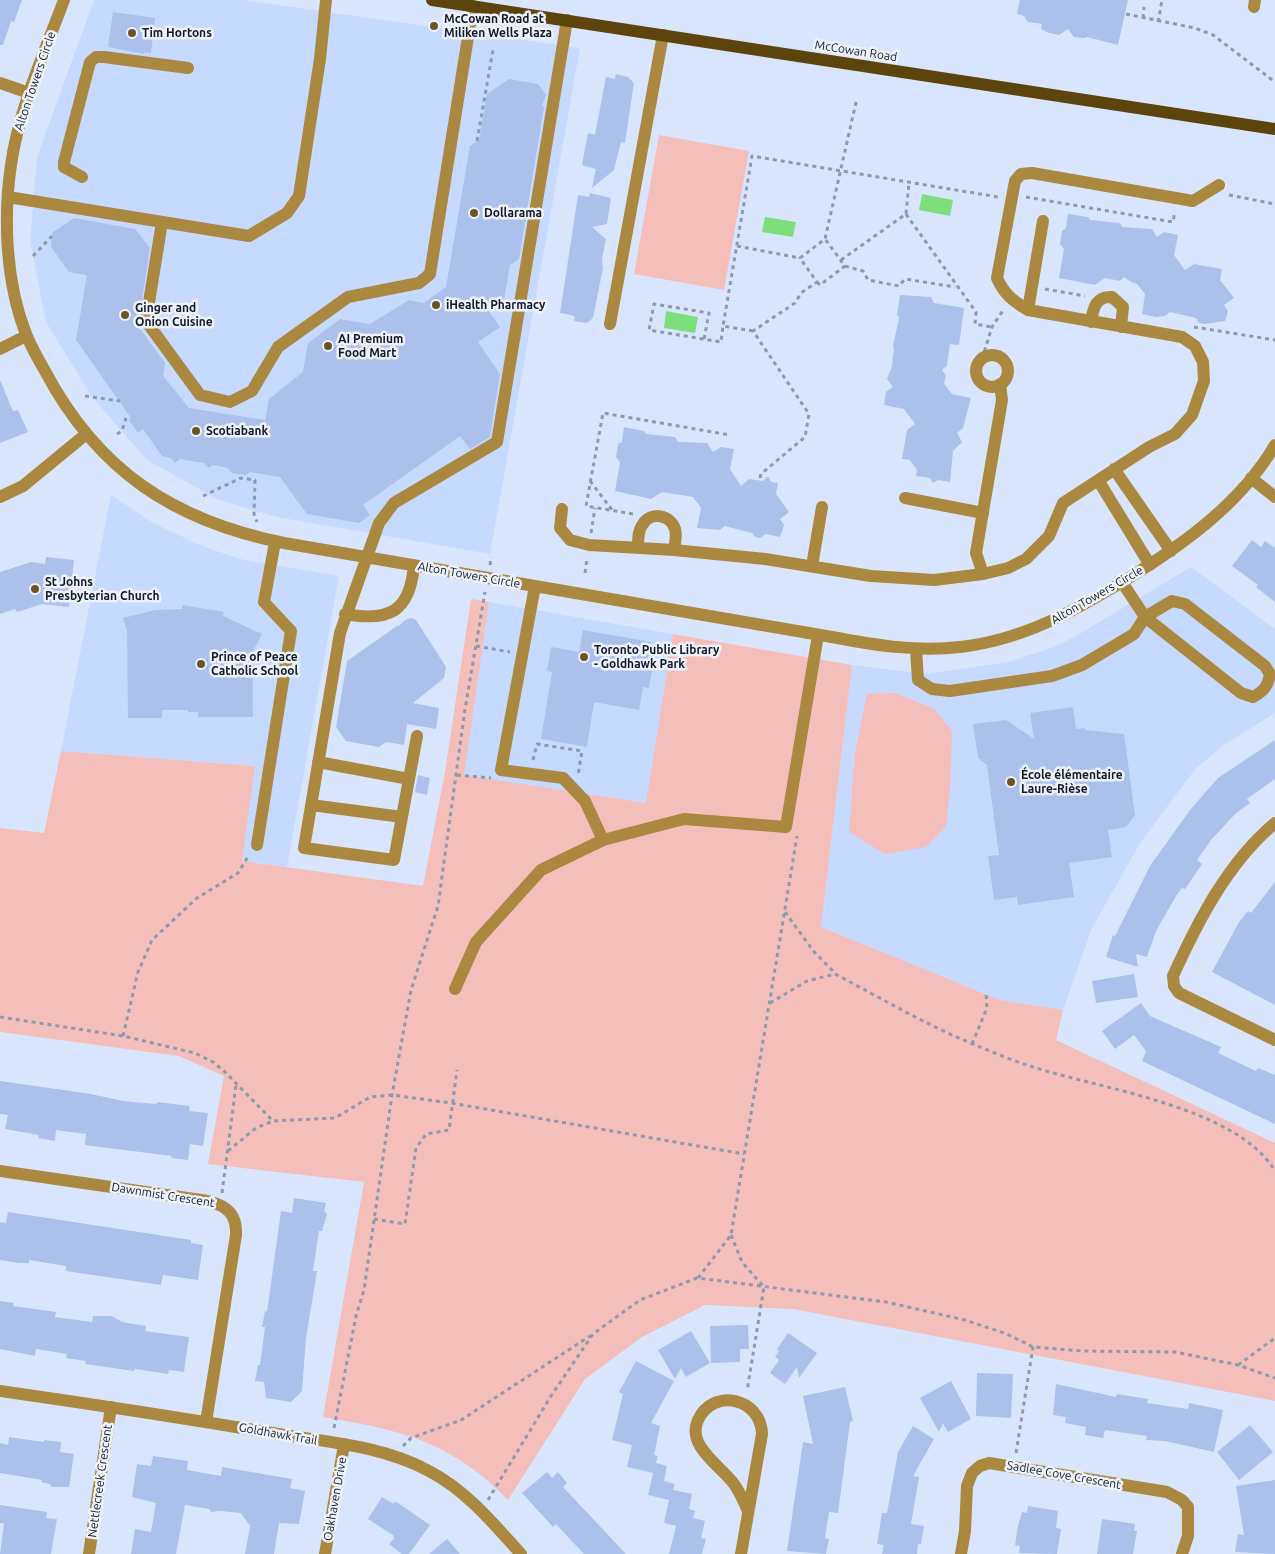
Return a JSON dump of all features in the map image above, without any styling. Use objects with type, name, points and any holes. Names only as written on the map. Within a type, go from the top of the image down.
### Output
[{"type":"main road","name":"McCowan Road","points":[[432,0],[1275,129]]},
{"type":"street","name":"Alton Towers Circle","points":[[64,0],[29,93],[14,145],[8,197],[10,269],[26,336],[53,387],[85,435],[130,477],[177,507],[220,526],[275,542],[368,556],[882,646],[916,649],[962,647],[1022,633],[1071,612],[1150,565],[1213,518],[1251,478],[1275,445]]},
{"type":"street","points":[[8,197],[249,236],[287,213],[300,196],[320,59],[326,0]]},
{"type":"street","points":[[162,222],[146,321],[200,395],[230,402],[252,391],[278,348],[348,297],[419,283],[430,274],[474,6]]},
{"type":"street","points":[[417,736],[394,860],[304,848],[345,614],[379,523],[394,503],[497,442],[567,20]]},
{"type":"street","points":[[610,324],[663,35]]},
{"type":"street","points":[[82,177],[64,167],[64,162],[90,62],[96,57],[104,57],[188,68]]},
{"type":"street","points":[[0,83],[29,93]]},
{"type":"street","points":[[562,509],[560,528],[570,540],[589,545],[674,550],[812,566],[872,576],[934,580],[983,574],[1008,568],[1038,549],[1049,536],[1063,503],[1149,447],[1175,434],[1192,415],[1204,381],[1203,362],[1196,346],[1182,337],[1028,310],[1011,299],[1002,290],[997,278],[1015,181],[1021,174],[1032,173],[1193,201],[1214,188]]},
{"type":"street","points":[[1028,310],[1043,221]]},
{"type":"street","points":[[1091,322],[1095,304],[1103,298],[1112,297],[1123,307],[1121,327]]},
{"type":"street","points":[[0,349],[26,336]]},
{"type":"street","points":[[997,356],[1005,362],[1007,376],[1000,384],[990,386],[981,382],[976,373],[982,359],[997,356]]},
{"type":"street","points":[[983,574],[976,554],[1002,400],[1000,384]]},
{"type":"street","points":[[0,498],[23,486],[85,435]]},
{"type":"street","points":[[1114,469],[1171,551]]},
{"type":"street","points":[[1251,478],[1275,496]]},
{"type":"street","points":[[1098,480],[1150,565]]},
{"type":"street","points":[[904,498],[983,513]]},
{"type":"street","points":[[812,566],[822,506]]},
{"type":"street","points":[[638,547],[642,525],[649,518],[658,516],[664,517],[673,525],[676,532],[674,550]]},
{"type":"street","points":[[256,845],[291,631],[264,602],[275,542]]},
{"type":"street","points":[[345,614],[383,616],[398,606],[412,587],[414,565]]},
{"type":"street","points":[[916,649],[918,680],[932,689],[950,690],[1052,676],[1082,665],[1134,634],[1145,617],[1172,601],[1185,604],[1265,666],[1270,674],[1268,684],[1253,697],[1241,693],[1145,617],[1122,582]]},
{"type":"street","points":[[535,586],[501,770],[564,778],[585,801],[603,840]]},
{"type":"street","points":[[455,989],[476,942],[541,870],[603,840],[684,819],[786,827],[818,635]]},
{"type":"street","points":[[318,762],[409,778]]},
{"type":"street","points":[[311,805],[402,817]]},
{"type":"street","points":[[1275,823],[1249,849],[1214,896],[1173,976],[1174,986],[1179,993],[1275,1040]]},
{"type":"street","name":"Dawnmist Crescent","points":[[0,1171],[220,1204],[233,1215],[236,1235],[206,1422]]},
{"type":"street","name":"Goldhawk Trail","points":[[0,1391],[206,1422],[344,1445],[394,1456],[444,1480],[482,1510],[521,1554]]},
{"type":"street","points":[[741,1554],[748,1511],[761,1426],[754,1411],[744,1404],[730,1399],[710,1405],[702,1413],[696,1424],[696,1436],[699,1446],[734,1484],[748,1511]]},
{"type":"street","name":"Nettlecreek Crescent","points":[[89,1554],[110,1407]]},
{"type":"street","name":"Oakhaven Drive","points":[[325,1554],[344,1445]]},
{"type":"street","name":"Sadlee Cove Crescent","points":[[961,1554],[965,1531],[967,1486],[972,1473],[980,1466],[989,1463],[1167,1492],[1182,1500],[1188,1507],[1188,1536],[1182,1554]]},
{"type":"path","points":[[1158,22],[1162,0]]},
{"type":"path","points":[[1143,18],[1144,7]]},
{"type":"path","points":[[1126,14],[1195,28],[1214,34],[1275,82]]},
{"type":"path","points":[[477,141],[493,50]]},
{"type":"path","points":[[800,258],[825,239],[857,98]]},
{"type":"path","points":[[704,339],[709,313],[654,304],[649,330],[721,342],[752,156],[909,183],[1173,222],[1177,198]]},
{"type":"path","points":[[909,183],[906,214],[956,287],[976,312],[975,324],[992,327]]},
{"type":"path","points":[[1214,188],[1275,204]]},
{"type":"path","points":[[841,260],[906,214]]},
{"type":"path","points":[[33,256],[52,236]]},
{"type":"path","points":[[825,239],[845,266],[863,271],[868,280],[900,286],[905,279],[956,287]]},
{"type":"path","points":[[737,246],[800,258],[820,285],[845,266]]},
{"type":"path","points":[[723,326],[753,331],[795,303],[801,293],[817,282]]},
{"type":"path","points":[[1032,287],[1089,297]]},
{"type":"path","points":[[982,359],[992,327],[1011,299]]},
{"type":"path","points":[[1187,326],[1275,340]]},
{"type":"path","points":[[753,331],[809,414],[805,437],[762,474],[760,478]]},
{"type":"path","points":[[85,396],[120,401]]},
{"type":"path","points":[[637,515],[586,506],[603,413],[730,435]]},
{"type":"path","points":[[117,434],[122,431],[126,418]]},
{"type":"path","points":[[203,496],[241,478],[255,480],[254,514]]},
{"type":"path","points":[[590,480],[613,511]]},
{"type":"path","points":[[490,565],[491,557]]},
{"type":"path","points":[[334,1429],[356,1316],[364,1290],[392,1095],[411,990],[438,906],[465,709],[485,592]]},
{"type":"path","points":[[476,646],[523,654]]},
{"type":"path","points":[[529,774],[537,744],[582,751],[575,790]]},
{"type":"path","points":[[457,774],[490,779],[501,770]]},
{"type":"path","points":[[697,1278],[731,1235],[798,835]]},
{"type":"path","points":[[123,1036],[138,972],[152,940],[197,898],[238,873],[256,845]]},
{"type":"path","points":[[785,912],[815,953],[835,974],[934,1027],[1029,1066],[1194,1114],[1224,1127],[1250,1142],[1267,1158],[1275,1171]]},
{"type":"path","points":[[769,1004],[807,981],[835,974]]},
{"type":"path","points":[[972,1044],[987,1008],[986,994]]},
{"type":"path","points":[[0,1017],[123,1036],[195,1053],[213,1062],[273,1121]]},
{"type":"path","points":[[374,1219],[405,1224],[416,1148],[426,1134],[448,1130],[457,1070]]},
{"type":"path","points":[[220,1204],[236,1084]]},
{"type":"path","points":[[228,1151],[256,1128],[273,1121],[335,1118],[370,1097],[392,1095],[451,1103],[744,1154]]},
{"type":"path","points":[[731,1235],[742,1262],[764,1287]]},
{"type":"path","points":[[411,1438],[461,1420],[593,1334],[640,1300],[697,1278],[733,1281],[764,1287],[886,1302],[965,1320],[1007,1334],[1033,1348],[1083,1351],[1175,1352],[1238,1365],[1275,1378]]},
{"type":"path","points":[[744,1404],[764,1287]]},
{"type":"path","points":[[494,1490],[551,1396],[593,1334]]},
{"type":"path","points":[[1238,1365],[1275,1338]]},
{"type":"path","points":[[1013,1466],[1033,1348]]},
{"type":"shaded area","points":[[94,0],[243,0],[580,48],[490,554],[277,517],[219,500],[147,460],[92,397],[46,322],[30,242],[37,157]]},
{"type":"shaded area","points":[[659,135],[749,151],[724,290],[634,274]]},
{"type":"shaded area","points":[[922,194],[953,200],[950,216],[919,210]]},
{"type":"shaded area","points":[[765,217],[796,222],[793,237],[762,232]]},
{"type":"shaded area","points":[[666,311],[698,317],[695,333],[664,328]]},
{"type":"shaded area","name":"Prince of Peace Catholic School","points":[[111,495],[153,523],[202,546],[240,559],[339,576],[287,867],[241,861],[255,766],[61,751]]},
{"type":"shaded area","name":"École élémentaire Laure-Rièse","points":[[1191,567],[1275,629],[1275,713],[1224,745],[1196,768],[1140,843],[1092,928],[1063,1010],[1000,1000],[821,927],[852,665],[927,674],[1008,662],[1054,647],[1076,636]]},
{"type":"shaded area","points":[[471,599],[489,602],[464,775],[646,803],[673,634],[852,665],[821,927],[1000,1000],[1063,1010],[1056,1040],[1275,1143],[1275,1401],[793,1309],[705,1305],[642,1337],[585,1379],[508,1500],[487,1480],[466,1464],[445,1451],[423,1441],[376,1427],[323,1417],[364,1182],[208,1164],[224,1076],[179,1056],[0,1032],[0,828],[44,833],[61,751],[255,766],[242,861],[423,886],[445,772]]},
{"type":"shaded area","points":[[489,602],[673,634],[646,803],[463,775]]},
{"type":"shaded area","points":[[895,693],[933,708],[952,731],[950,789],[946,826],[926,847],[885,854],[849,832],[855,752],[867,694]]},
{"type":"building","points":[[0,0],[22,0],[14,22],[11,21],[3,45],[0,45]]},
{"type":"building","points":[[1020,0],[1128,0],[1118,45],[1087,37],[1074,37],[1068,29],[1059,35],[1049,33],[1041,29],[1042,24],[1028,22],[1024,16],[1017,14]]},
{"type":"building","name":"Tim Hortons","points":[[113,12],[155,18],[151,53],[144,52],[144,54],[108,47]]},
{"type":"building","points":[[616,74],[628,77],[634,83],[625,143],[621,142],[614,170],[592,188],[596,169],[582,165],[588,133],[595,135],[606,77],[615,79]]},
{"type":"building","points":[[509,79],[538,84],[546,95],[542,105],[544,107],[519,259],[510,265],[504,299],[488,310],[500,327],[478,342],[500,374],[490,437],[470,449],[460,436],[363,505],[370,515],[359,523],[307,514],[280,477],[250,472],[246,475],[232,473],[228,468],[213,465],[208,468],[204,463],[180,459],[175,463],[171,458],[162,456],[143,429],[138,433],[129,420],[131,418],[76,340],[87,275],[69,272],[51,247],[52,233],[74,218],[135,229],[150,248],[138,326],[165,363],[163,376],[189,408],[265,420],[269,399],[303,372],[308,343],[340,319],[370,324],[409,300],[424,303],[446,287],[470,146],[479,140],[487,94]]},
{"type":"building","points":[[590,193],[611,198],[607,224],[592,227],[606,239],[602,259],[603,268],[593,318],[587,323],[574,321],[575,317],[560,313],[578,195],[589,197]]},
{"type":"building","points":[[1068,214],[1088,217],[1090,220],[1120,223],[1122,227],[1152,229],[1157,237],[1164,232],[1178,235],[1174,255],[1185,270],[1194,264],[1222,269],[1220,280],[1234,298],[1224,305],[1228,311],[1225,321],[1205,324],[1199,323],[1196,318],[1170,312],[1165,316],[1156,317],[1142,314],[1145,294],[1137,284],[1124,277],[1120,281],[1105,278],[1095,285],[1059,278],[1064,249],[1060,244],[1062,231],[1066,228]]},
{"type":"building","points":[[900,295],[931,297],[934,303],[964,308],[959,345],[950,344],[947,365],[942,370],[946,376],[944,384],[952,394],[971,398],[963,428],[957,433],[962,442],[953,451],[950,482],[938,480],[933,483],[930,478],[916,476],[917,470],[910,460],[902,459],[907,430],[915,424],[904,409],[884,405],[886,392],[893,387],[887,379],[892,366],[893,346],[899,318],[897,315]]},
{"type":"building","points":[[0,380],[12,409],[14,411],[18,410],[28,432],[0,443]]},
{"type":"building","points":[[624,427],[644,431],[646,434],[675,437],[678,442],[707,443],[713,452],[721,447],[734,449],[730,469],[741,486],[749,479],[763,481],[768,476],[771,482],[778,483],[776,494],[789,512],[780,519],[784,525],[780,537],[766,534],[760,538],[755,537],[752,533],[725,526],[720,530],[697,528],[701,508],[693,497],[662,492],[651,499],[615,491],[620,462],[616,457],[618,444],[622,442]]},
{"type":"building","points":[[1252,540],[1261,547],[1265,541],[1275,548],[1275,602],[1256,587],[1258,585],[1232,566]]},
{"type":"building","name":"St Johns Presbyterian Church","points":[[46,557],[74,560],[69,607],[42,604],[17,612],[15,609],[0,614],[0,572],[31,562],[45,564]]},
{"type":"building","points":[[182,605],[224,612],[223,616],[262,634],[252,653],[253,717],[198,717],[198,712],[188,712],[188,710],[162,710],[162,718],[128,718],[127,630],[123,618],[155,610],[182,609]]},
{"type":"building","points":[[411,618],[416,620],[446,667],[444,678],[413,703],[439,708],[436,729],[407,724],[404,745],[386,742],[379,747],[346,741],[336,727],[347,661],[405,620]]},
{"type":"building","points":[[583,630],[651,642],[647,664],[653,665],[649,688],[643,687],[639,710],[594,702],[587,747],[541,739],[552,672],[547,671],[551,647],[579,652]]},
{"type":"building","points":[[1073,707],[1076,729],[1085,728],[1085,730],[1124,734],[1135,815],[1126,827],[1108,830],[1112,857],[1069,863],[1074,897],[1018,905],[1017,897],[994,900],[988,856],[999,855],[987,765],[978,758],[973,724],[1006,720],[1034,739],[1030,713]]},
{"type":"building","points":[[1275,740],[1275,779],[1247,799],[1250,803],[1236,813],[1211,840],[1197,860],[1202,864],[1185,889],[1182,888],[1176,896],[1156,931],[1147,957],[1136,954],[1138,967],[1106,957],[1113,935],[1115,936],[1150,866],[1190,810],[1218,778]]},
{"type":"building","points":[[418,775],[430,778],[427,795],[415,792]]},
{"type":"building","points":[[1275,882],[1275,1005],[1212,972],[1239,922],[1248,911],[1251,913]]},
{"type":"building","points":[[1134,974],[1138,997],[1096,1003],[1092,981]]},
{"type":"building","points":[[1141,1003],[1150,1016],[1221,1047],[1218,1053],[1256,1071],[1258,1068],[1275,1075],[1275,1124],[1142,1061],[1146,1051],[1134,1035],[1115,1049],[1102,1031]]},
{"type":"building","points":[[0,1081],[91,1094],[123,1101],[156,1104],[158,1102],[190,1106],[189,1111],[208,1113],[203,1146],[190,1144],[188,1160],[171,1158],[172,1156],[85,1145],[86,1134],[56,1130],[55,1141],[38,1138],[39,1135],[5,1129],[8,1115],[0,1114]]},
{"type":"building","points":[[294,1198],[326,1203],[324,1211],[327,1214],[322,1231],[319,1231],[313,1271],[317,1271],[306,1338],[302,1391],[291,1402],[266,1398],[264,1382],[255,1381],[258,1365],[260,1365],[265,1327],[262,1327],[265,1311],[267,1312],[281,1211],[292,1213]]},
{"type":"building","points":[[8,1212],[191,1240],[191,1243],[203,1245],[198,1280],[163,1275],[161,1285],[66,1271],[66,1266],[29,1260],[29,1263],[19,1263],[0,1260],[0,1222],[6,1223]]},
{"type":"building","points":[[0,1301],[14,1303],[13,1306],[56,1312],[55,1317],[92,1322],[93,1316],[112,1316],[122,1322],[146,1326],[145,1331],[189,1337],[184,1372],[169,1370],[168,1374],[135,1369],[134,1371],[85,1364],[86,1361],[66,1358],[67,1354],[36,1349],[35,1356],[0,1349]]},
{"type":"building","points":[[748,1325],[749,1349],[740,1349],[740,1362],[711,1363],[710,1326]]},
{"type":"building","points":[[691,1331],[710,1363],[686,1377],[681,1368],[675,1379],[658,1350]]},
{"type":"building","points":[[788,1333],[817,1353],[799,1378],[797,1367],[785,1384],[770,1373],[779,1360],[775,1357],[779,1351],[777,1349]]},
{"type":"building","points":[[636,1361],[674,1381],[651,1423],[660,1426],[654,1455],[658,1456],[656,1463],[667,1466],[664,1481],[675,1484],[673,1490],[692,1494],[689,1509],[695,1511],[693,1518],[705,1521],[701,1538],[706,1539],[702,1554],[669,1554],[676,1526],[664,1523],[669,1500],[648,1495],[653,1473],[627,1467],[632,1445],[612,1440],[623,1394],[619,1392]]},
{"type":"building","points":[[977,1373],[1013,1374],[1011,1418],[976,1416]]},
{"type":"building","points":[[951,1381],[971,1419],[948,1432],[943,1423],[939,1432],[920,1398]]},
{"type":"building","points":[[1056,1384],[1116,1397],[1117,1394],[1148,1399],[1147,1403],[1188,1409],[1189,1403],[1223,1410],[1214,1452],[1165,1441],[1146,1440],[1147,1436],[1105,1430],[1103,1438],[1085,1435],[1086,1427],[1065,1423],[1066,1417],[1053,1415]]},
{"type":"building","points":[[845,1387],[853,1421],[850,1422],[838,1513],[829,1512],[825,1538],[829,1539],[826,1554],[787,1551],[803,1442],[813,1444],[803,1396]]},
{"type":"building","points":[[1250,1425],[1273,1452],[1239,1480],[1217,1452]]},
{"type":"building","points":[[913,1426],[934,1439],[913,1476],[919,1477],[911,1524],[924,1526],[921,1544],[918,1544],[917,1554],[882,1554],[884,1545],[877,1544],[882,1513],[887,1513],[898,1452]]},
{"type":"building","points":[[9,1437],[44,1442],[44,1440],[61,1442],[60,1452],[74,1454],[69,1487],[52,1487],[50,1484],[41,1482],[42,1480],[0,1473],[0,1443],[8,1445]]},
{"type":"building","points":[[153,1456],[188,1461],[187,1470],[221,1476],[222,1467],[292,1479],[290,1488],[305,1491],[299,1524],[279,1523],[274,1554],[245,1554],[250,1526],[241,1513],[211,1512],[209,1509],[185,1505],[176,1554],[131,1554],[135,1529],[151,1532],[156,1503],[132,1497],[137,1464],[151,1466]]},
{"type":"building","points":[[547,1472],[552,1478],[558,1472],[567,1483],[563,1487],[626,1554],[584,1554],[556,1524],[553,1527],[522,1493]]},
{"type":"building","points":[[1275,1480],[1275,1554],[1235,1552],[1238,1534],[1244,1535],[1236,1486]]},
{"type":"building","points":[[382,1497],[394,1504],[395,1501],[430,1525],[409,1554],[402,1554],[389,1544],[394,1538],[393,1535],[368,1519]]},
{"type":"building","points":[[0,1505],[47,1512],[46,1518],[57,1519],[51,1554],[0,1554],[4,1523],[0,1523]]},
{"type":"building","points":[[1028,1506],[1058,1511],[1056,1528],[1061,1529],[1057,1554],[1019,1553],[1020,1546],[1015,1545],[1018,1526],[1022,1512],[1027,1513]]},
{"type":"building","points":[[1102,1519],[1135,1524],[1134,1531],[1137,1531],[1133,1554],[1097,1554]]},
{"type":"building","points":[[447,1539],[460,1554],[429,1554]]},
{"type":"place","name":"McCowan Road at Miliken Wells Plaza","points":[[434,26]]},
{"type":"place","name":"Tim Hortons","points":[[132,33]]},
{"type":"place","name":"Dollarama","points":[[474,213]]},
{"type":"place","name":"iHealth Pharmacy","points":[[436,305]]},
{"type":"place","name":"Ginger and Onion Cuisine","points":[[125,315]]},
{"type":"place","name":"AI Premium Food Mart","points":[[328,346]]},
{"type":"place","name":"Scotiabank","points":[[196,431]]},
{"type":"place","name":"St Johns Presbyterian Church","points":[[35,589]]},
{"type":"place","name":"Toronto Public Library - Goldhawk Park","points":[[584,657]]},
{"type":"place","name":"Prince of Peace Catholic School","points":[[201,664]]},
{"type":"place","name":"École élémentaire Laure-Rièse","points":[[1011,782]]}]
